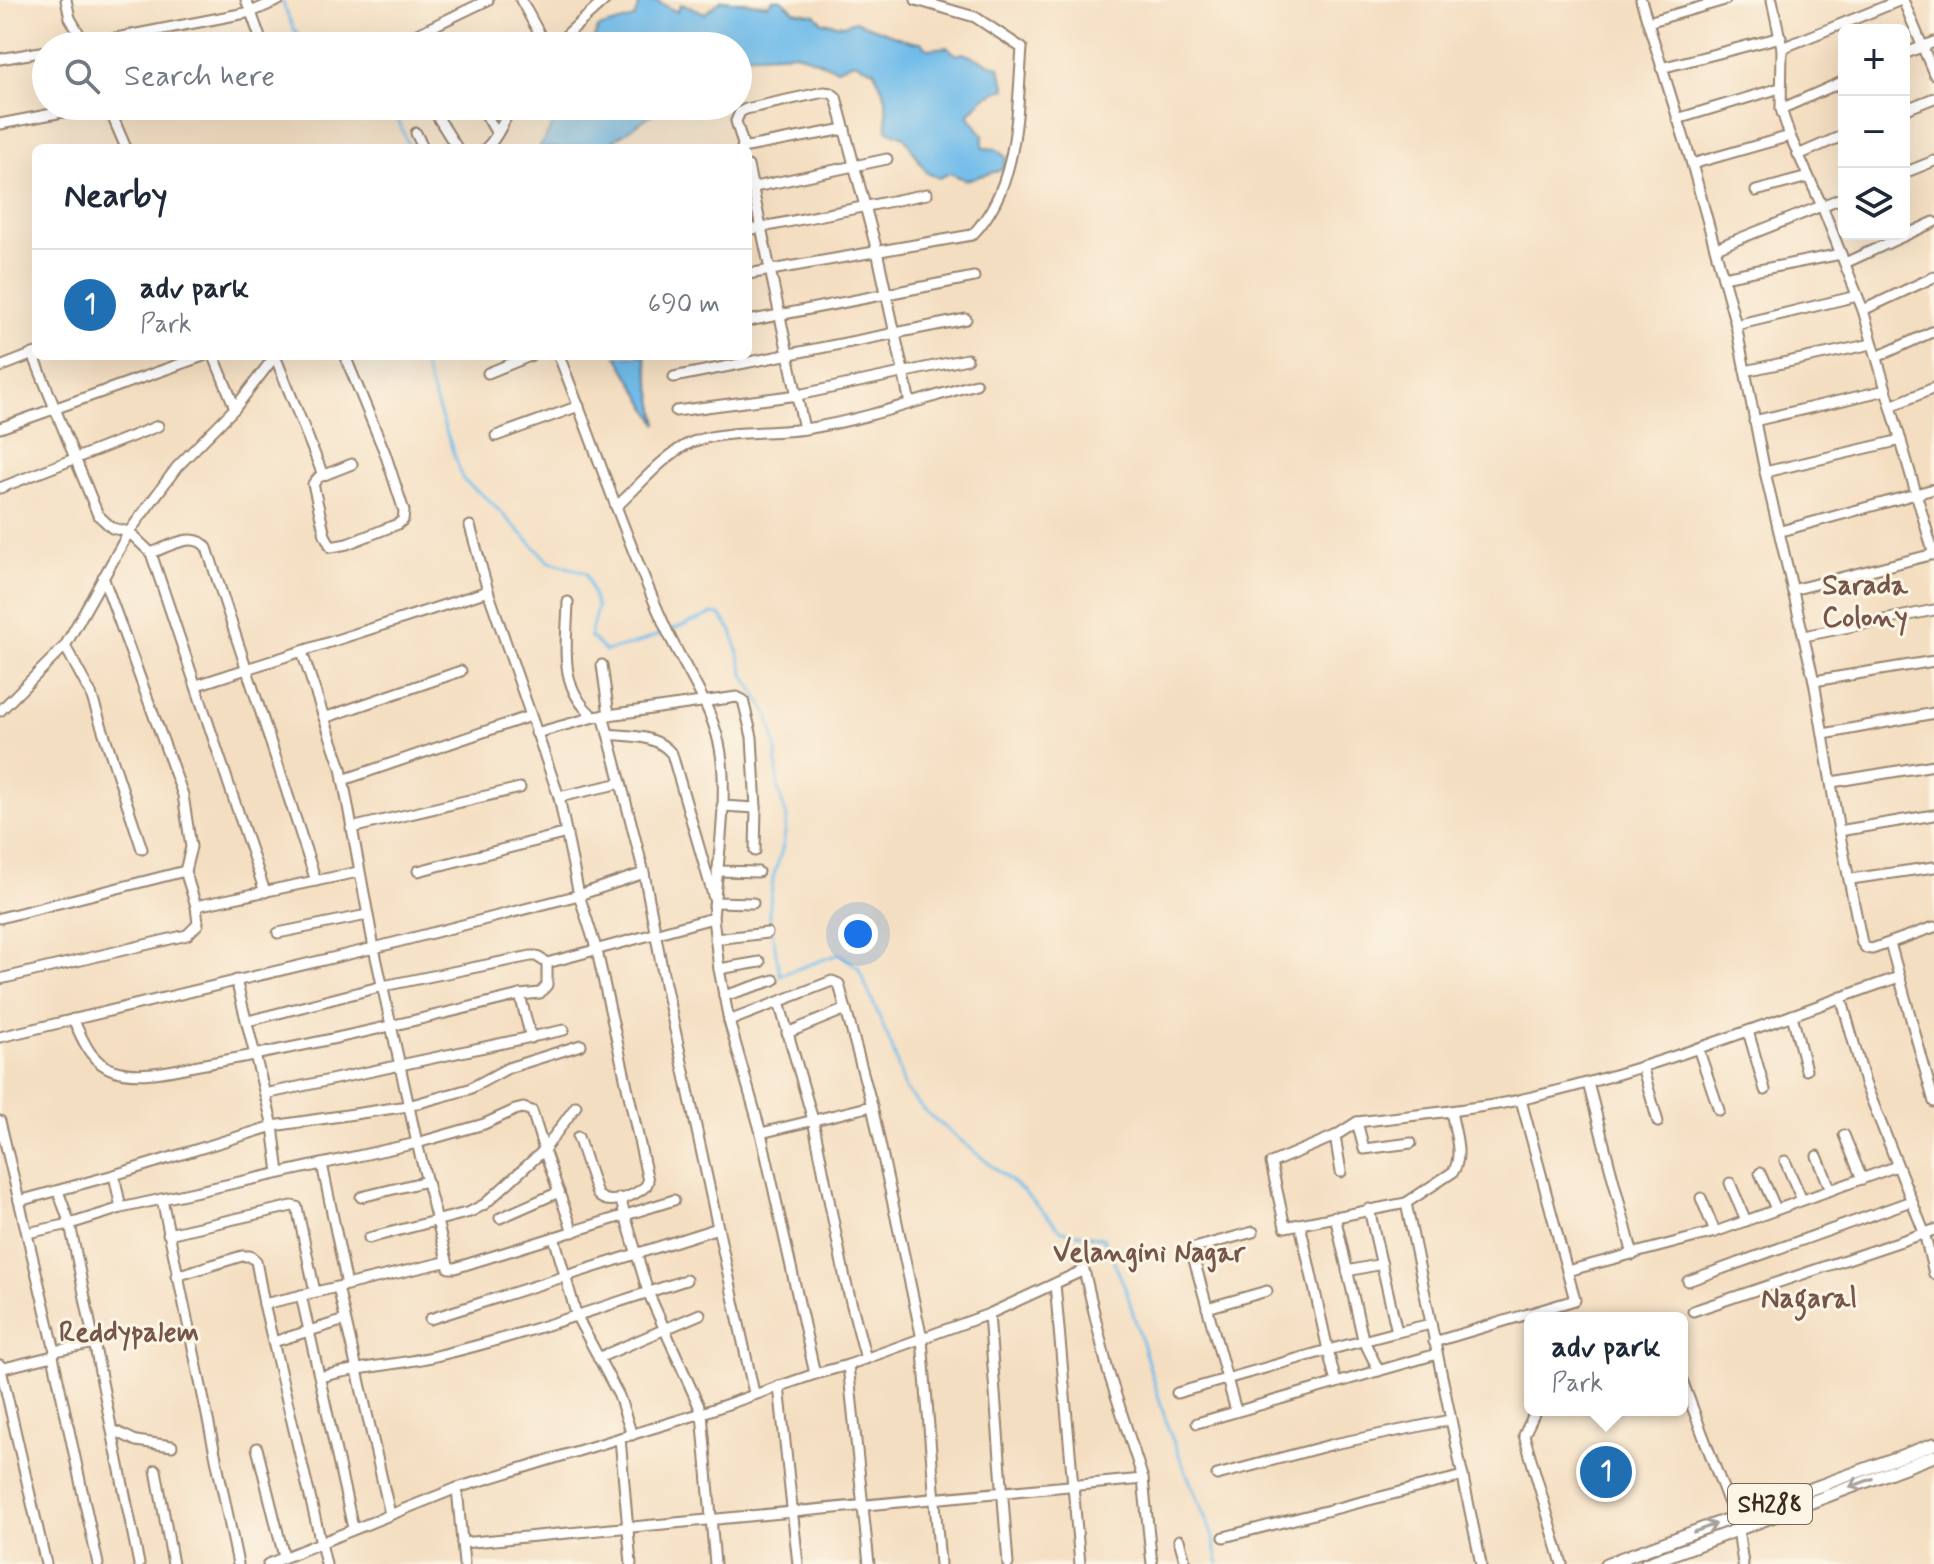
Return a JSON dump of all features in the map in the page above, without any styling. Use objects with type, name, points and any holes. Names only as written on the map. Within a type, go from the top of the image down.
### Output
[{"type":"main road","name":"SH288","points":[[1606,1564],[1736,1523],[1916,1456],[1934,1444]]},
{"type":"main road","name":"SH288","points":[[1916,1456],[1934,1456]]},
{"type":"main road","name":"SH288","points":[[1646,1564],[1736,1523]]},
{"type":"street","points":[[66,0],[70,18],[78,32]]},
{"type":"street","points":[[246,0],[258,32]]},
{"type":"street","points":[[421,32],[488,0]]},
{"type":"street","points":[[521,0],[538,32]]},
{"type":"street","points":[[570,32],[605,0]]},
{"type":"street","points":[[752,273],[972,235],[986,222],[1013,155],[1022,48],[975,17],[916,0]]},
{"type":"street","points":[[1641,0],[1692,164],[1736,325],[1765,472],[1814,681],[1839,831],[1862,943],[1869,949],[1934,927]]},
{"type":"street","points":[[1648,22],[1725,0]]},
{"type":"street","points":[[1773,0],[1782,48],[1781,109],[1863,310],[1933,550],[1792,590]]},
{"type":"street","points":[[1782,48],[1902,0],[1934,74]]},
{"type":"street","points":[[150,32],[251,12],[274,2]]},
{"type":"street","points":[[1661,68],[1781,37]]},
{"type":"street","points":[[1910,51],[1934,42]]},
{"type":"street","points":[[0,59],[32,53]]},
{"type":"street","points":[[1781,109],[1838,84]]},
{"type":"street","points":[[1677,119],[1780,88]]},
{"type":"street","points":[[752,109],[824,92],[836,97],[877,251],[910,403]]},
{"type":"street","points":[[1910,108],[1934,98]]},
{"type":"street","points":[[0,124],[32,118]]},
{"type":"street","points":[[114,120],[124,144]]},
{"type":"street","points":[[440,120],[455,144]]},
{"type":"street","points":[[486,120],[493,142]]},
{"type":"street","points":[[493,142],[505,120]]},
{"type":"street","points":[[736,120],[742,144]]},
{"type":"street","points":[[752,146],[845,129]]},
{"type":"street","points":[[416,133],[421,144]]},
{"type":"street","points":[[1692,164],[1790,136]]},
{"type":"street","points":[[1798,155],[1838,138]]},
{"type":"street","points":[[752,188],[887,159]]},
{"type":"street","points":[[1910,171],[1934,161]]},
{"type":"street","points":[[1756,191],[1808,177]]},
{"type":"street","points":[[752,194],[762,227],[804,429]]},
{"type":"street","points":[[752,229],[927,194]]},
{"type":"street","points":[[1716,248],[1838,199]]},
{"type":"street","points":[[1723,277],[1843,258],[1934,222]]},
{"type":"street","points":[[752,320],[974,277]]},
{"type":"street","points":[[1863,310],[1934,277]]},
{"type":"street","points":[[1736,325],[1857,296]]},
{"type":"street","points":[[674,377],[966,319]]},
{"type":"street","points":[[1877,357],[1934,331]]},
{"type":"street","points":[[1745,371],[1872,344]]},
{"type":"street","points":[[0,367],[32,354]]},
{"type":"street","points":[[676,411],[798,395],[967,359]]},
{"type":"street","points":[[38,360],[104,523],[129,532],[151,553],[265,892]]},
{"type":"street","points":[[0,428],[191,360]]},
{"type":"street","points":[[216,360],[235,408]]},
{"type":"street","points":[[0,711],[65,646],[129,532],[177,467],[235,408],[272,360]]},
{"type":"street","points":[[277,360],[323,475]]},
{"type":"street","points":[[347,360],[385,453],[404,511],[403,520],[347,544],[331,547],[327,543],[313,488],[314,481],[352,464]]},
{"type":"street","points":[[488,373],[520,360]]},
{"type":"street","points":[[561,360],[664,626],[691,673],[719,744],[722,806],[713,918],[719,969],[729,1021],[761,1133],[815,1374]]},
{"type":"street","points":[[616,507],[690,443],[845,421],[976,384]]},
{"type":"street","points":[[1891,406],[1934,388]]},
{"type":"street","points":[[1754,421],[1886,390]]},
{"type":"street","points":[[496,436],[579,406]]},
{"type":"street","points":[[0,488],[158,426]]},
{"type":"street","points":[[1765,472],[1901,440]]},
{"type":"street","points":[[1781,531],[1934,489]]},
{"type":"street","points":[[470,526],[488,591],[559,797],[579,895],[597,951],[648,1181],[640,1191],[602,1200],[597,1194],[578,1137]]},
{"type":"street","points":[[151,553],[195,538],[203,541],[316,881]]},
{"type":"street","points":[[0,979],[187,935],[198,924],[185,871],[191,847],[183,795],[103,577]]},
{"type":"street","points":[[197,685],[488,591]]},
{"type":"street","points":[[568,602],[568,678],[576,698],[602,716]]},
{"type":"street","points":[[1804,636],[1934,610]]},
{"type":"street","points":[[65,646],[91,694],[142,849]]},
{"type":"street","points":[[302,652],[343,780],[358,872],[408,1106],[445,1262],[449,1268],[674,1200]]},
{"type":"street","points":[[1814,681],[1934,661]]},
{"type":"street","points":[[602,665],[602,716],[644,873],[754,1393]]},
{"type":"street","points":[[324,718],[461,671]]},
{"type":"street","points":[[536,733],[602,716],[737,697],[743,700],[752,737],[755,851]]},
{"type":"street","points":[[1824,734],[1934,713]]},
{"type":"street","points":[[343,780],[530,716]]},
{"type":"street","points":[[608,734],[656,739],[672,754],[715,902]]},
{"type":"street","points":[[1832,782],[1934,765]]},
{"type":"street","points":[[559,797],[621,783]]},
{"type":"street","points":[[351,828],[520,788]]},
{"type":"street","points":[[722,806],[756,808]]},
{"type":"street","points":[[1839,831],[1934,815]]},
{"type":"street","points":[[418,871],[567,833]]},
{"type":"street","points":[[1851,879],[1934,867]]},
{"type":"street","points":[[0,918],[185,871]]},
{"type":"street","points":[[717,871],[758,872]]},
{"type":"street","points":[[196,906],[358,872]]},
{"type":"street","points":[[0,1037],[374,948],[579,895],[644,873]]},
{"type":"street","points":[[715,902],[753,903]]},
{"type":"street","points":[[278,933],[367,915]]},
{"type":"street","points":[[248,1021],[383,986],[531,956],[547,963],[713,918]]},
{"type":"street","points":[[715,939],[767,933]]},
{"type":"street","points":[[1890,943],[1934,1102]]},
{"type":"street","points":[[719,969],[760,962]]},
{"type":"street","points":[[73,1019],[98,1063],[124,1073],[155,1072],[256,1055],[544,990],[547,985],[547,963]]},
{"type":"street","points":[[1451,1111],[1458,1158],[1453,1172],[1406,1203],[1285,1227],[1271,1163],[1335,1136],[1357,1122],[1521,1100],[1588,1083],[1899,977]]},
{"type":"street","points":[[236,980],[273,1126],[279,1173]]},
{"type":"street","points":[[724,996],[774,980]]},
{"type":"street","points":[[729,1021],[836,981],[839,984],[872,1106],[922,1339],[940,1564]]},
{"type":"street","points":[[520,995],[531,1038]]},
{"type":"street","points":[[1841,997],[1865,1083],[1911,1201],[1929,1231],[1934,1274]]},
{"type":"street","points":[[779,1002],[813,1120],[845,1279],[866,1359]]},
{"type":"street","points":[[787,1033],[846,1009]]},
{"type":"street","points":[[1792,1015],[1806,1070]]},
{"type":"street","points":[[265,1094],[564,1030]]},
{"type":"street","points":[[1748,1031],[1765,1090]]},
{"type":"street","points":[[19,1201],[273,1126],[408,1106],[469,1089],[508,1068],[581,1045]]},
{"type":"street","points":[[1698,1048],[1719,1110]]},
{"type":"street","points":[[1642,1066],[1658,1122]]},
{"type":"street","points":[[1588,1083],[1633,1255]]},
{"type":"street","points":[[1521,1100],[1575,1300],[1535,1312]]},
{"type":"street","points":[[369,1238],[478,1209],[544,1150],[576,1106]]},
{"type":"street","points":[[761,1133],[872,1106]]},
{"type":"street","points":[[27,1233],[121,1208],[417,1143],[484,1124],[523,1108],[534,1115],[573,1232]]},
{"type":"street","points":[[0,1121],[54,1353],[98,1564]]},
{"type":"street","points":[[1357,1122],[1364,1149],[1411,1143]]},
{"type":"street","points":[[1844,1135],[1862,1179]]},
{"type":"street","points":[[1335,1136],[1341,1172]]},
{"type":"street","points":[[1817,1156],[1831,1190]]},
{"type":"street","points":[[1785,1161],[1802,1200]]},
{"type":"street","points":[[322,1164],[345,1320],[390,1514]]},
{"type":"street","points":[[1567,1271],[1715,1232],[1897,1166]]},
{"type":"street","points":[[1760,1173],[1776,1209]]},
{"type":"street","points":[[114,1175],[121,1208]]},
{"type":"street","points":[[361,1197],[427,1181]]},
{"type":"street","points":[[1730,1183],[1746,1221]]},
{"type":"street","points":[[58,1191],[70,1224],[139,1564]]},
{"type":"street","points":[[500,1218],[559,1192]]},
{"type":"street","points":[[620,1198],[648,1292],[702,1413],[715,1564]]},
{"type":"street","points":[[1701,1198],[1715,1232]]},
{"type":"street","points":[[162,1199],[238,1564]]},
{"type":"street","points":[[1688,1281],[1911,1201]]},
{"type":"street","points":[[1406,1203],[1481,1564]]},
{"type":"street","points":[[168,1234],[297,1207],[315,1292]]},
{"type":"street","points":[[1369,1209],[1397,1332]]},
{"type":"street","points":[[1335,1216],[1363,1339],[1379,1371]]},
{"type":"street","points":[[1300,1224],[1336,1383]]},
{"type":"street","points":[[430,1319],[718,1228]]},
{"type":"street","points":[[1693,1311],[1929,1231]]},
{"type":"street","points":[[1236,1411],[1191,1249],[1253,1232]]},
{"type":"street","points":[[554,1237],[577,1317],[619,1396],[632,1435]]},
{"type":"street","points":[[176,1276],[242,1256],[250,1256],[256,1261],[326,1564]]},
{"type":"street","points":[[264,1304],[445,1262]]},
{"type":"street","points":[[1347,1271],[1382,1264]]},
{"type":"street","points":[[268,1564],[457,1488],[702,1413],[922,1339],[989,1314],[1084,1270],[1108,1371],[1143,1479],[1152,1564]]},
{"type":"street","points":[[320,1377],[356,1368],[437,1356],[577,1317],[686,1280]]},
{"type":"street","points":[[1055,1284],[1080,1564]]},
{"type":"street","points":[[1207,1308],[1267,1291]]},
{"type":"street","points":[[301,1295],[353,1528]]},
{"type":"street","points":[[598,1358],[700,1314]]},
{"type":"street","points":[[989,1314],[1008,1564]]},
{"type":"street","points":[[1434,1342],[1524,1315]]},
{"type":"street","points":[[273,1342],[345,1320]]},
{"type":"street","points":[[1177,1393],[1363,1339],[1431,1324]]},
{"type":"street","points":[[46,1564],[0,1367],[95,1343]]},
{"type":"street","points":[[1197,1423],[1437,1354]]},
{"type":"street","points":[[848,1365],[869,1564]]},
{"type":"street","points":[[779,1386],[798,1564]]},
{"type":"street","points":[[1688,1396],[1736,1523],[1743,1564]]},
{"type":"street","points":[[1533,1416],[1524,1435],[1562,1564]]},
{"type":"street","points":[[1217,1475],[1334,1444],[1450,1420]]},
{"type":"street","points":[[113,1430],[136,1441],[172,1446]]},
{"type":"street","points":[[620,1438],[631,1564]]},
{"type":"street","points":[[257,1448],[284,1557]]},
{"type":"street","points":[[156,1470],[173,1564]]},
{"type":"street","points":[[1224,1537],[1463,1476]]},
{"type":"street","points":[[462,1543],[1143,1479]]},
{"type":"street","points":[[457,1488],[464,1564]]},
{"type":"street","points":[[1179,1540],[1186,1564]]},
{"type":"water","points":[[722,0],[768,5],[773,0],[782,0],[794,11],[816,15],[822,22],[844,25],[855,21],[912,42],[921,42],[928,49],[947,47],[957,55],[963,53],[999,67],[1006,88],[983,98],[968,115],[983,135],[983,148],[996,149],[1007,158],[1002,170],[966,180],[950,173],[939,178],[927,173],[904,137],[887,130],[886,98],[874,70],[854,62],[837,69],[796,53],[752,55],[752,32],[596,32],[598,28],[634,18],[640,2],[658,2],[677,12],[681,4],[705,13]]},
{"type":"water","points":[[556,120],[644,120],[608,144],[541,144]]},
{"type":"water","points":[[619,360],[646,360],[658,425]]},
{"type":"waterway","points":[[282,1],[296,32]]},
{"type":"waterway","points":[[398,120],[408,144]]},
{"type":"waterway","points":[[421,360],[463,480],[490,501],[548,561],[586,573],[597,607],[590,636],[605,651],[635,644],[712,614],[720,615],[732,631],[745,677],[768,714],[776,747],[778,788],[787,818],[783,846],[773,878],[769,914],[780,975],[839,954],[858,967],[892,1047],[905,1089],[927,1113],[1023,1191],[1062,1231],[1103,1238],[1125,1287],[1169,1431],[1212,1534],[1219,1564]]},
{"type":"place","name":"adv park","points":[[1606,1472]]},
{"type":"district","name":"Sarada Colony","points":[[1865,600]]},
{"type":"district","name":"Velangini Nagar","points":[[1149,1251]]},
{"type":"district","name":"Nagaral","points":[[1809,1297]]},
{"type":"district","name":"Reddypalem","points":[[129,1331]]}]
